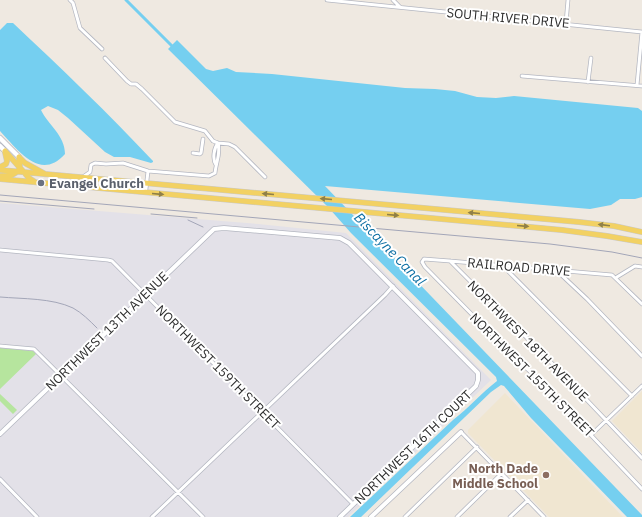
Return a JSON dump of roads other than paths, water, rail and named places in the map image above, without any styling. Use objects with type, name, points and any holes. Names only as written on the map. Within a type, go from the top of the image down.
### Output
[{"type":"main road","points":[[0,138],[25,163],[46,174]]},
{"type":"main road","points":[[0,146],[21,170],[36,183]]},
{"type":"main road","points":[[0,168],[6,164],[7,161],[5,151]]},
{"type":"main road","points":[[19,157],[21,170]]},
{"type":"main road","points":[[0,168],[46,174],[580,222],[614,226],[642,232]]},
{"type":"main road","points":[[0,176],[11,176],[21,170]]},
{"type":"main road","points":[[0,180],[562,230],[642,242]]},
{"type":"street","points":[[70,0],[73,3],[80,28],[102,49]]},
{"type":"street","name":"SOUTH RIVER DRIVE","points":[[327,0],[566,23],[642,32]]},
{"type":"street","points":[[370,5],[374,0]]},
{"type":"street","points":[[393,0],[400,8]]},
{"type":"street","points":[[566,23],[568,0]]},
{"type":"street","points":[[636,85],[642,32]]},
{"type":"street","points":[[104,58],[127,81],[131,84],[136,84],[142,89],[175,122],[205,131],[213,141],[218,143],[222,142],[235,147],[264,177]]},
{"type":"street","points":[[588,82],[591,58]]},
{"type":"street","points":[[522,76],[642,86]]},
{"type":"street","points":[[193,153],[201,153],[203,139]]},
{"type":"street","points":[[83,177],[90,172],[91,165],[95,163],[123,163],[148,171],[209,176],[215,173],[215,146],[218,143]]},
{"type":"street","points":[[144,192],[146,189],[148,171]]},
{"type":"street","name":"NORTHWEST 13TH AVENUE","points":[[0,434],[214,229],[224,228],[340,238],[345,240],[393,286]]},
{"type":"street","name":"NORTHWEST 159TH STREET","points":[[0,250],[112,261],[353,504]]},
{"type":"street","name":"RAILROAD DRIVE","points":[[422,262],[424,258],[429,258],[612,275],[616,278]]},
{"type":"street","name":"NORTHWEST 18TH AVENUE","points":[[450,261],[545,356],[642,458]]},
{"type":"street","name":"NORTHWEST 155TH STREET","points":[[422,262],[425,267],[516,359],[532,373],[642,489]]},
{"type":"street","points":[[502,265],[632,396]]},
{"type":"street","points":[[642,267],[635,266],[616,278],[642,304]]},
{"type":"street","points":[[555,269],[588,300],[642,356]]},
{"type":"street","points":[[152,517],[393,286]]},
{"type":"street","name":"NORTHWEST 16TH COURT","points":[[340,517],[476,386],[478,380],[478,373],[393,286]]},
{"type":"street","points":[[0,346],[34,349],[203,517]]},
{"type":"street","points":[[591,435],[642,386]]},
{"type":"street","points":[[370,517],[461,432],[544,517]]},
{"type":"street","points":[[405,517],[477,447]]},
{"type":"street","points":[[457,517],[502,473]]},
{"type":"street","points":[[0,479],[37,517]]},
{"type":"street","points":[[510,517],[528,500]]},
{"type":"water","points":[[7,23],[13,23],[49,57],[153,162],[151,163],[130,157],[114,157],[105,152],[58,110],[48,106],[41,110],[62,141],[65,154],[56,162],[47,165],[38,164],[30,160],[14,147],[0,131],[0,30]]},
{"type":"water","points":[[177,40],[206,69],[213,71],[227,68],[236,72],[272,74],[405,88],[455,91],[477,97],[496,98],[514,96],[638,108],[642,111],[642,197],[635,199],[620,199],[611,205],[590,209],[325,186],[642,515],[642,517],[627,517],[531,418],[504,386],[501,385],[491,392],[361,517],[350,517],[453,420],[497,381],[496,377],[351,233],[328,207],[168,49]]},
{"type":"waterway","name":"Biscayne Canal","points":[[126,0],[174,48]]},
{"type":"railway","points":[[0,195],[550,244],[612,252],[642,258]]},
{"type":"railway","points":[[0,201],[94,209]]},
{"type":"railway","points":[[151,214],[197,218]]},
{"type":"railway","points":[[188,220],[203,227]]},
{"type":"railway","points":[[0,297],[56,302],[73,308],[97,328]]},
{"type":"place","name":"Evangel Church","points":[[41,183]]},
{"type":"place","name":"North Dade Middle School","points":[[546,475]]}]
